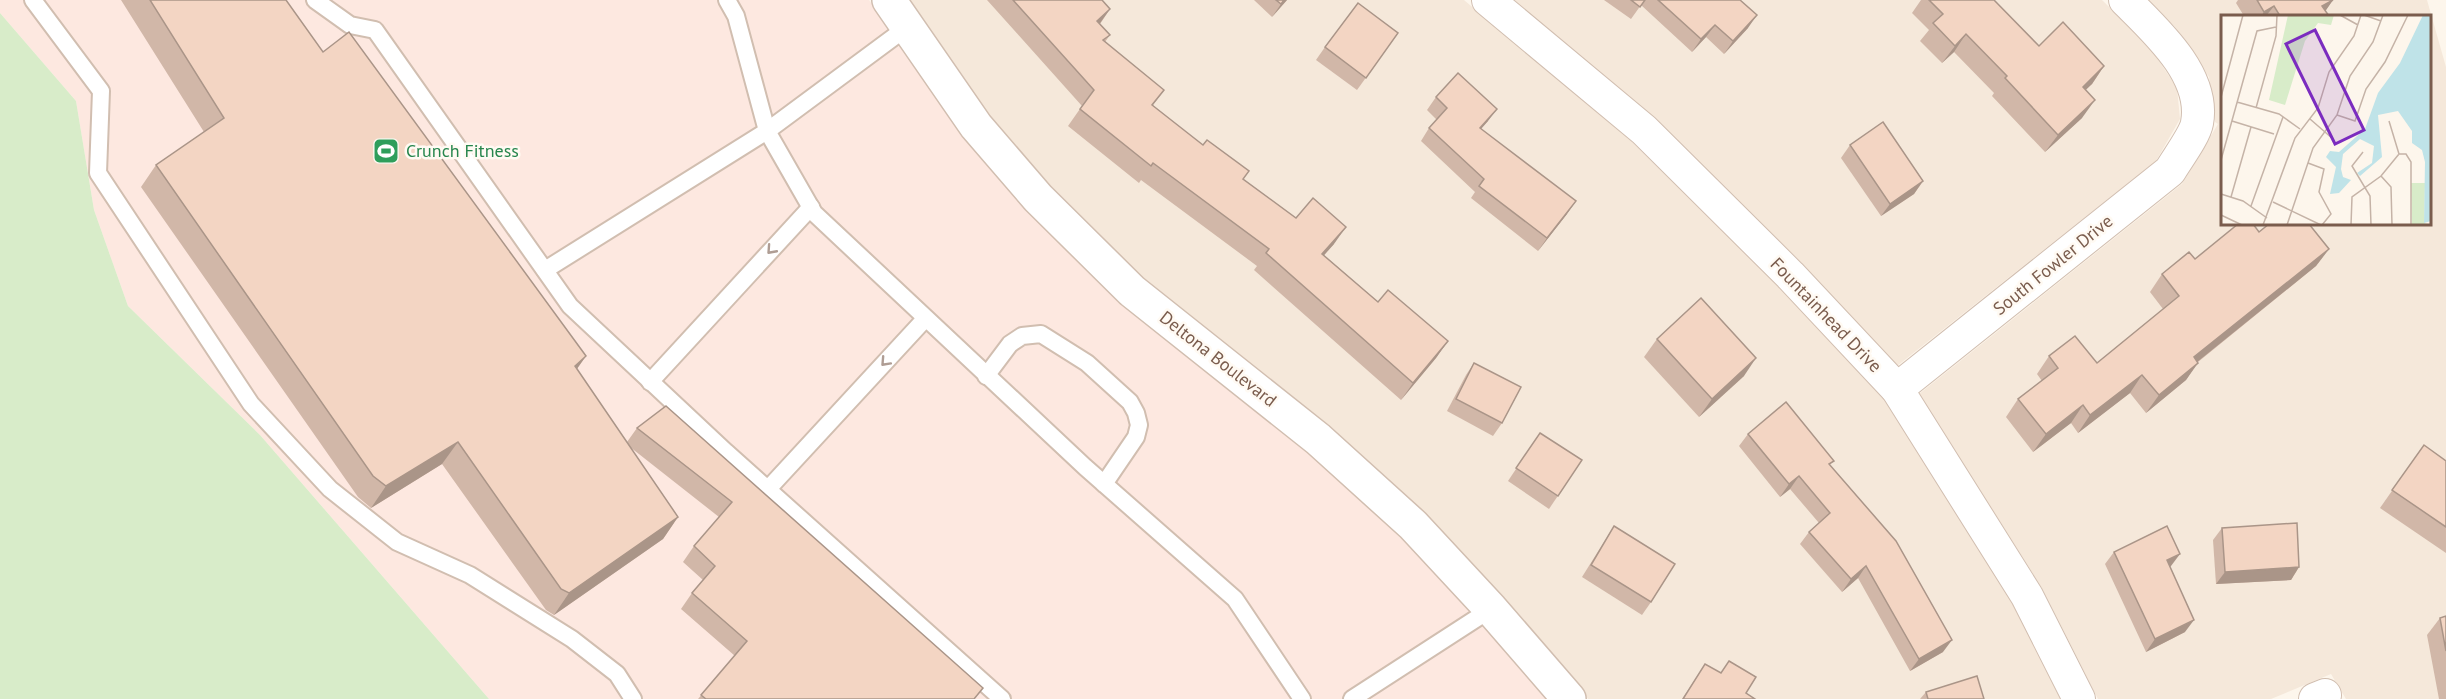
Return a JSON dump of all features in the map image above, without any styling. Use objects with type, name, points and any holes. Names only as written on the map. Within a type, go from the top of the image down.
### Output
[{"type":"street","name":"Deltona Boulevard","points":[[889,0],[906,28],[976,126],[1045,206],[1132,291],[1318,439],[1413,525],[1491,609],[1569,699]]},
{"type":"street","name":"Fountainhead Drive","points":[[1488,0],[1644,130],[1790,275],[1897,389],[2027,596],[2079,699]]},
{"type":"street","name":"South Fowler Drive","points":[[1897,389],[2170,171],[2197,124],[2194,84],[2163,38],[2125,0]]},
{"type":"lane","points":[[33,0],[101,91],[98,173],[251,404],[330,489],[397,542],[470,575],[572,639],[617,674],[633,699]]},
{"type":"lane","points":[[315,0],[350,25],[375,30],[570,306],[650,382],[1002,699]]},
{"type":"lane","points":[[727,0],[736,16],[767,131],[814,213],[986,376],[1235,599],[1302,699]]},
{"type":"lane","points":[[545,270],[767,131],[906,28]]},
{"type":"lane","points":[[650,382],[811,207]]},
{"type":"lane","points":[[768,489],[925,319]]},
{"type":"lane","points":[[986,376],[1010,344],[1022,336],[1041,334],[1051,338],[1087,363],[1130,402],[1138,419],[1136,437],[1104,484]]},
{"type":"lane","points":[[1352,699],[1491,609]]},
{"type":"shaded area","points":[[0,0],[869,0],[962,134],[1401,536],[1549,699],[489,699],[260,435],[128,306],[94,210],[76,101],[0,13]]},
{"type":"shaded area","points":[[908,0],[1464,0],[1632,142],[1778,285],[1883,398],[2012,602],[2061,699],[1588,699],[1578,683],[1504,599],[1143,280],[1050,189],[990,117]]},
{"type":"shaded area","points":[[1513,0],[2102,0],[2149,46],[2177,88],[2180,119],[2156,161],[1897,366],[1802,265],[1656,120]]},
{"type":"shaded area","points":[[2148,0],[2427,0],[2446,67],[2446,699],[2346,699],[2331,674],[2271,699],[2098,699],[2042,588],[1919,394],[2182,184],[2218,124],[2215,122],[2209,77],[2175,27]]},
{"type":"green space","points":[[0,13],[76,101],[94,210],[128,306],[260,435],[489,699],[0,699]]},
{"type":"building","points":[[150,0],[286,0],[323,52],[349,32],[586,356],[575,366],[678,517],[569,593],[561,589],[458,442],[386,486],[373,476],[156,165],[224,118]]},
{"type":"building","points":[[1013,0],[1102,0],[1110,9],[1097,21],[1110,35],[1103,40],[1164,90],[1152,105],[1203,145],[1207,140],[1249,171],[1243,179],[1296,218],[1313,198],[1346,227],[1322,254],[1378,302],[1388,290],[1448,341],[1413,383],[1266,253],[1269,249],[1153,163],[1151,166],[1080,109],[1094,90]]},
{"type":"building","points":[[1631,0],[1645,0],[1640,7]]},
{"type":"building","points":[[1658,0],[1740,0],[1757,15],[1733,41],[1715,25],[1701,39]]},
{"type":"building","points":[[1929,0],[1994,0],[2039,46],[2063,22],[2104,66],[2083,87],[2095,100],[2058,135],[2005,78],[2007,76],[1966,34],[1955,46],[1933,23],[1943,14]]},
{"type":"building","points":[[2257,0],[2333,0],[2322,6],[2328,15],[2279,15],[2274,6],[2264,12]]},
{"type":"building","points":[[1358,3],[1398,33],[1366,78],[1325,47]]},
{"type":"building","points":[[1458,73],[1497,109],[1480,128],[1576,201],[1547,238],[1479,186],[1484,179],[1429,128],[1447,108],[1436,97]]},
{"type":"building","points":[[1883,122],[1923,181],[1890,204],[1850,145]]},
{"type":"building","points":[[2237,225],[2254,225],[2259,232],[2268,225],[2310,225],[2329,249],[2194,357],[2198,363],[2159,395],[2142,375],[2090,415],[2083,405],[2046,434],[2018,399],[2058,368],[2049,356],[2075,336],[2097,363],[2179,296],[2162,274],[2189,252],[2195,259]]},
{"type":"building","points":[[1701,298],[1756,358],[1712,399],[1657,339]]},
{"type":"building","points":[[1474,363],[1521,387],[1502,423],[1456,399]]},
{"type":"building","points":[[1786,402],[1834,461],[1829,464],[1896,541],[1952,640],[1919,659],[1866,566],[1851,579],[1809,532],[1830,513],[1799,476],[1789,484],[1748,434]]},
{"type":"building","points":[[666,406],[983,688],[974,699],[706,699],[701,695],[747,641],[692,593],[715,566],[694,546],[732,502],[637,428]]},
{"type":"building","points":[[1540,433],[1582,460],[1558,496],[1516,468]]},
{"type":"building","points":[[2424,445],[2446,461],[2446,527],[2392,490]]},
{"type":"building","points":[[2297,523],[2299,567],[2225,572],[2222,528]]},
{"type":"building","points":[[1614,526],[1675,564],[1651,602],[1591,565]]},
{"type":"building","points":[[2167,526],[2180,554],[2167,560],[2194,620],[2155,639],[2114,552]]},
{"type":"building","points":[[2446,616],[2446,651],[2440,618]]},
{"type":"building","points":[[1729,661],[1756,677],[1746,693],[1755,699],[1683,699],[1705,664],[1721,673]]},
{"type":"building","points":[[1977,676],[1984,699],[1928,699],[1926,692]]},
{"type":"place","name":"Crunch Fitness","points":[[386,151]]}]
